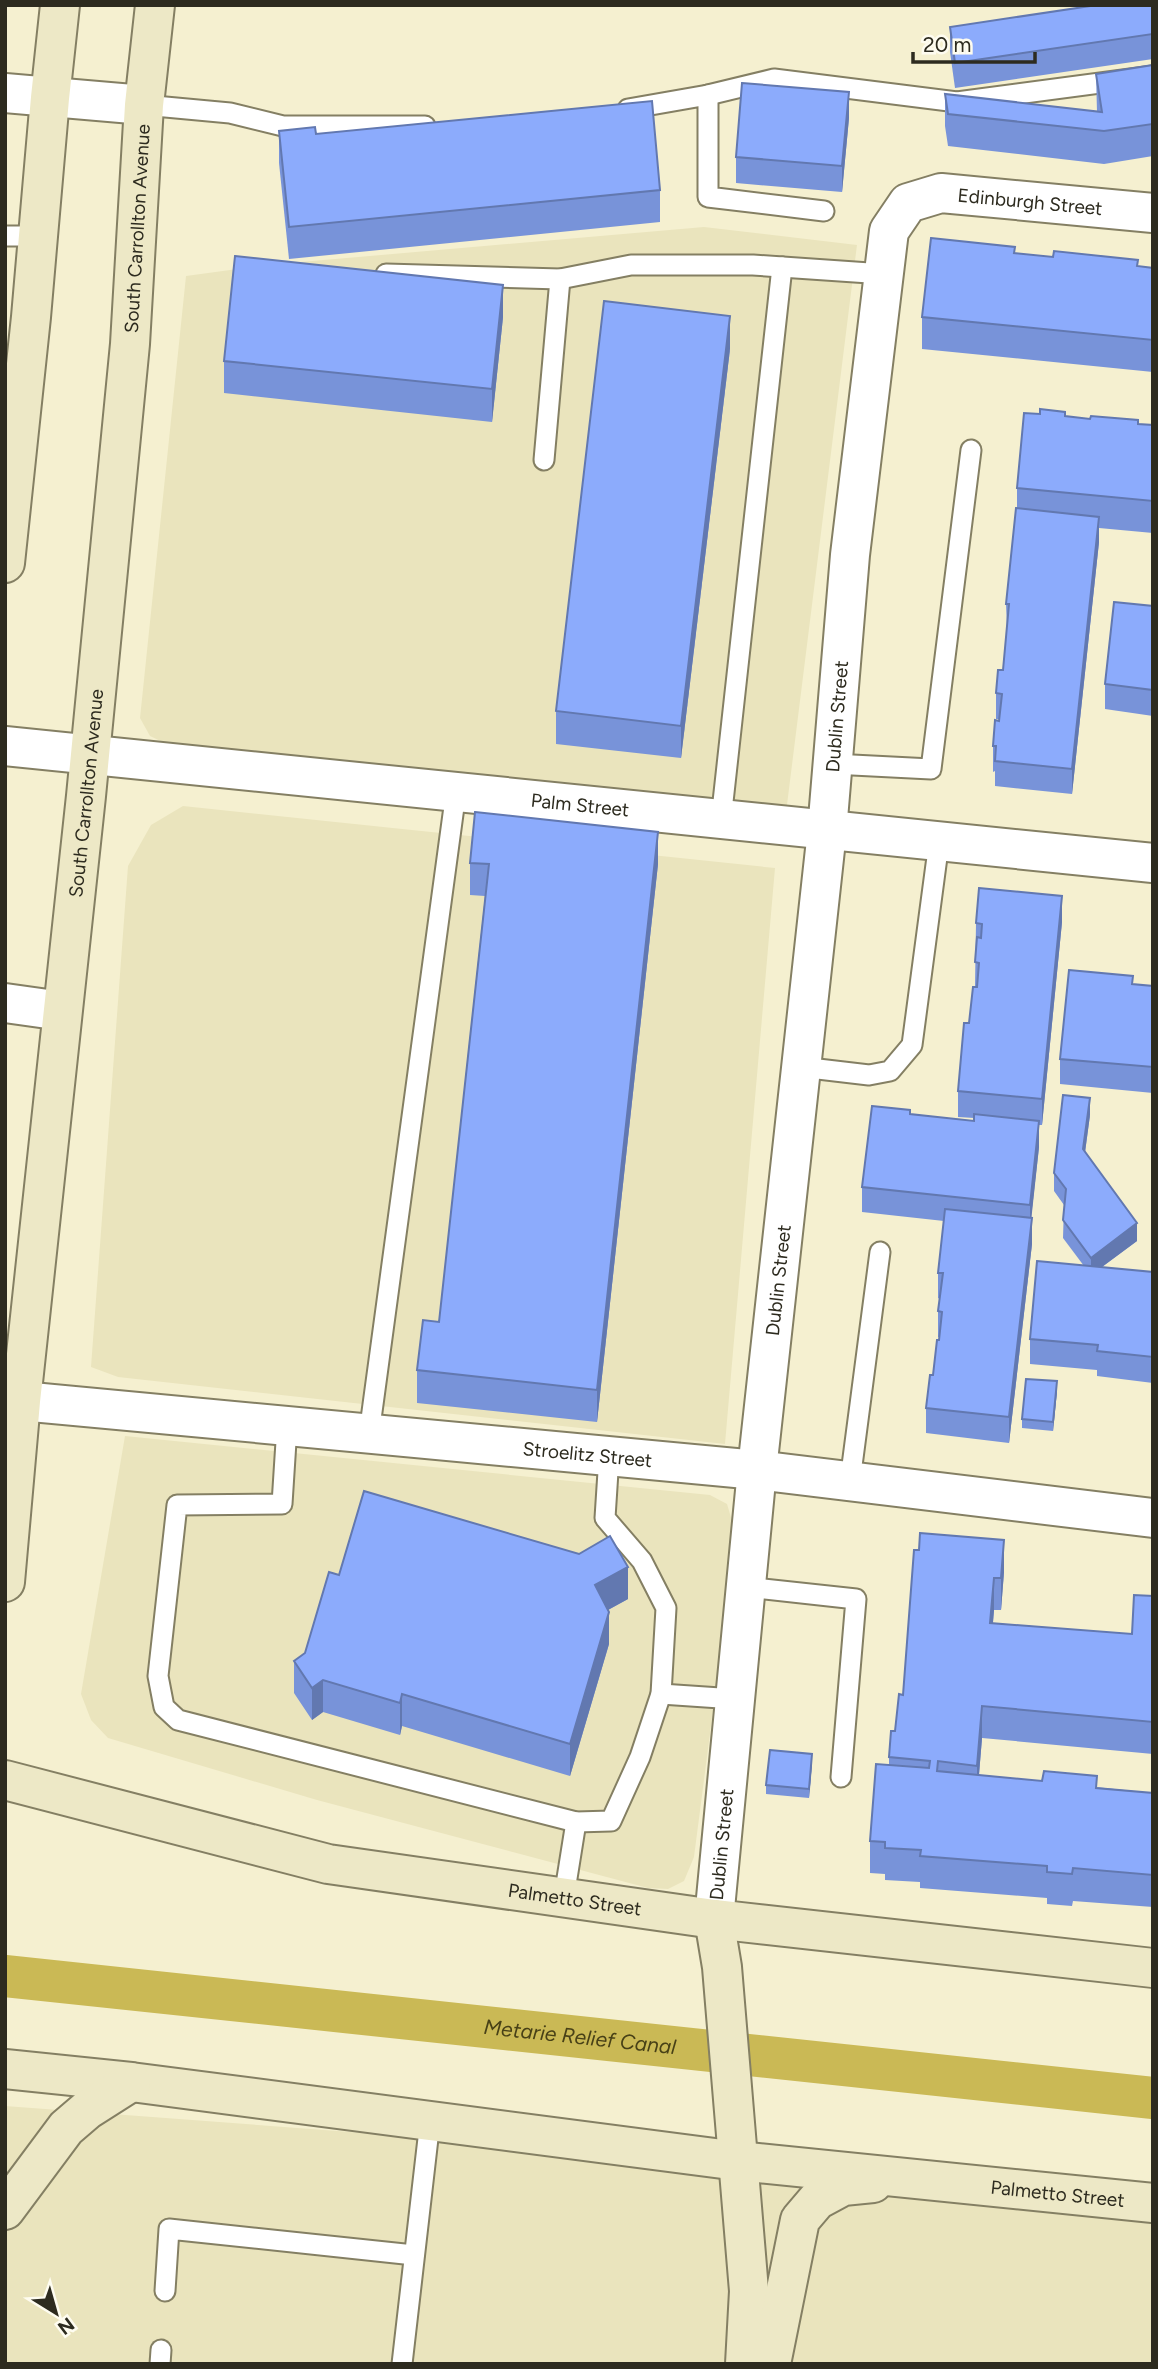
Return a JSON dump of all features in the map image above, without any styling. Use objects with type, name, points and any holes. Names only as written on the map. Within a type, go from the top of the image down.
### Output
[{"type":"street","points":[[5,563],[22,236],[50,98],[60,5]]},
{"type":"street","name":"South Carrollton Avenue","points":[[5,1582],[21,1401],[90,755],[130,344],[144,105],[155,5]]},
{"type":"street","points":[[5,93],[144,105]]},
{"type":"street","name":"Edinburgh Street","points":[[908,203],[941,193],[1153,213]]},
{"type":"street","name":"Dublin Street","points":[[745,2364],[749,2291],[722,1967],[714,1919],[757,1470],[827,831],[850,555],[889,231],[908,203]]},
{"type":"street","name":"Palm Street","points":[[5,746],[1153,863]]},
{"type":"street","points":[[5,1003],[62,1011]]},
{"type":"street","name":"Stroelitz Street","points":[[21,1401],[757,1470],[1153,1518]]},
{"type":"street","name":"Palmetto Street","points":[[5,1780],[328,1864],[714,1919],[1153,1968]]},
{"type":"street","name":"Palmetto Street","points":[[5,2069],[131,2082],[738,2161],[1153,2203]]},
{"type":"street","points":[[5,2210],[66,2128],[87,2109],[131,2082]]},
{"type":"street","points":[[771,2364],[800,2220],[817,2200],[843,2186],[910,2178]]},
{"type":"lane","points":[[616,111],[708,95],[774,79],[957,102],[1153,76]]},
{"type":"lane","points":[[708,95],[708,197],[824,211]]},
{"type":"lane","points":[[144,105],[230,113],[283,126],[443,126]]},
{"type":"lane","points":[[361,273],[560,279],[631,265],[782,267],[884,274]]},
{"type":"lane","points":[[721,820],[782,267]]},
{"type":"lane","points":[[544,460],[560,279]]},
{"type":"lane","points":[[832,764],[931,769],[971,450]]},
{"type":"lane","points":[[369,1434],[456,792]]},
{"type":"lane","points":[[801,1067],[869,1075],[890,1071],[912,1045],[939,842]]},
{"type":"lane","points":[[850,1481],[880,1252]]},
{"type":"lane","points":[[288,1426],[282,1504],[177,1504],[158,1676],[164,1707],[178,1720],[576,1822],[611,1821],[639,1757],[661,1694],[666,1608],[642,1561],[605,1518],[609,1456]]},
{"type":"lane","points":[[746,1587],[856,1599],[841,1777]]},
{"type":"lane","points":[[661,1694],[735,1699]]},
{"type":"lane","points":[[564,1897],[576,1822]]},
{"type":"lane","points":[[402,2364],[430,2121]]},
{"type":"lane","points":[[165,2291],[169,2228],[414,2255]]},
{"type":"shaded area","points":[[704,227],[857,245],[787,805],[171,746],[150,736],[140,718],[186,276],[266,265]]},
{"type":"shaded area","points":[[183,806],[775,868],[725,1444],[118,1377],[91,1367],[128,866],[151,825]]},
{"type":"shaded area","points":[[125,1436],[710,1495],[727,1504],[736,1534],[694,1857],[684,1881],[668,1889],[648,1888],[317,1800],[108,1738],[91,1720],[81,1694]]},
{"type":"shaded area","points":[[5,2106],[738,2161],[1153,2203],[1153,2364],[5,2364]]},
{"type":"building","points":[[1097,5],[1153,5],[1153,34],[955,63],[950,27]]},
{"type":"building","points":[[1153,65],[1153,124],[1104,131],[948,114],[945,94],[1102,112],[1096,74]]},
{"type":"building","points":[[742,83],[849,92],[842,166],[736,157]]},
{"type":"building","points":[[652,101],[660,190],[289,227],[279,131],[315,127],[316,134]]},
{"type":"building","points":[[931,238],[1015,247],[1014,253],[1053,257],[1054,251],[1138,260],[1137,266],[1153,268],[1153,340],[922,317]]},
{"type":"building","points":[[235,256],[503,285],[492,389],[224,361]]},
{"type":"building","points":[[604,301],[730,316],[681,726],[556,711]]},
{"type":"building","points":[[1040,409],[1065,412],[1065,416],[1138,420],[1138,424],[1153,425],[1153,501],[1017,488],[1024,413],[1040,414]]},
{"type":"building","points":[[1016,508],[1099,517],[1072,769],[995,761],[995,720],[999,721],[1002,694],[996,693],[998,670],[1003,670],[1009,604],[1006,604]]},
{"type":"building","points":[[1114,602],[1153,606],[1153,690],[1105,684]]},
{"type":"building","points":[[475,812],[658,832],[597,1390],[417,1370],[423,1320],[439,1322],[489,864],[470,863]]},
{"type":"building","points":[[979,888],[1062,896],[1042,1099],[958,1091],[964,1023],[969,1023],[973,987],[977,987],[979,963],[975,962],[977,937],[981,938],[982,924],[976,923]]},
{"type":"building","points":[[1069,970],[1133,976],[1132,984],[1153,986],[1153,1067],[1060,1059]]},
{"type":"building","points":[[1063,1095],[1090,1098],[1083,1149],[1137,1223],[1091,1258],[1063,1220],[1066,1189],[1054,1173]]},
{"type":"building","points":[[872,1106],[910,1110],[910,1114],[974,1121],[974,1114],[1039,1121],[1030,1205],[862,1187]]},
{"type":"building","points":[[945,1209],[1032,1218],[1009,1417],[926,1408],[942,1312],[938,1311],[943,1273],[938,1273]]},
{"type":"building","points":[[1037,1261],[1153,1272],[1153,1357],[1097,1351],[1098,1345],[1030,1339]]},
{"type":"building","points":[[1026,1379],[1057,1381],[1053,1422],[1022,1419]]},
{"type":"building","points":[[364,1491],[579,1554],[610,1536],[628,1567],[595,1585],[609,1612],[570,1744],[402,1694],[400,1703],[323,1680],[312,1688],[294,1661],[305,1653],[329,1572],[339,1575]]},
{"type":"building","points":[[920,1533],[1004,1540],[1001,1578],[994,1578],[990,1623],[1132,1634],[1134,1595],[1153,1596],[1153,1722],[982,1706],[977,1766],[938,1761],[937,1771],[1042,1781],[1044,1771],[1097,1776],[1096,1788],[1153,1793],[1153,1875],[1073,1868],[1072,1874],[1047,1872],[1047,1866],[920,1856],[921,1850],[885,1848],[885,1842],[870,1841],[876,1764],[929,1768],[930,1761],[889,1757],[891,1731],[895,1731],[899,1694],[903,1695],[914,1550],[919,1550]]},
{"type":"building","points":[[770,1750],[812,1754],[809,1789],[766,1785]]},
{"type":"waterway","name":"Metarie Relief Canal","points":[[5,1976],[1153,2098]]}]
